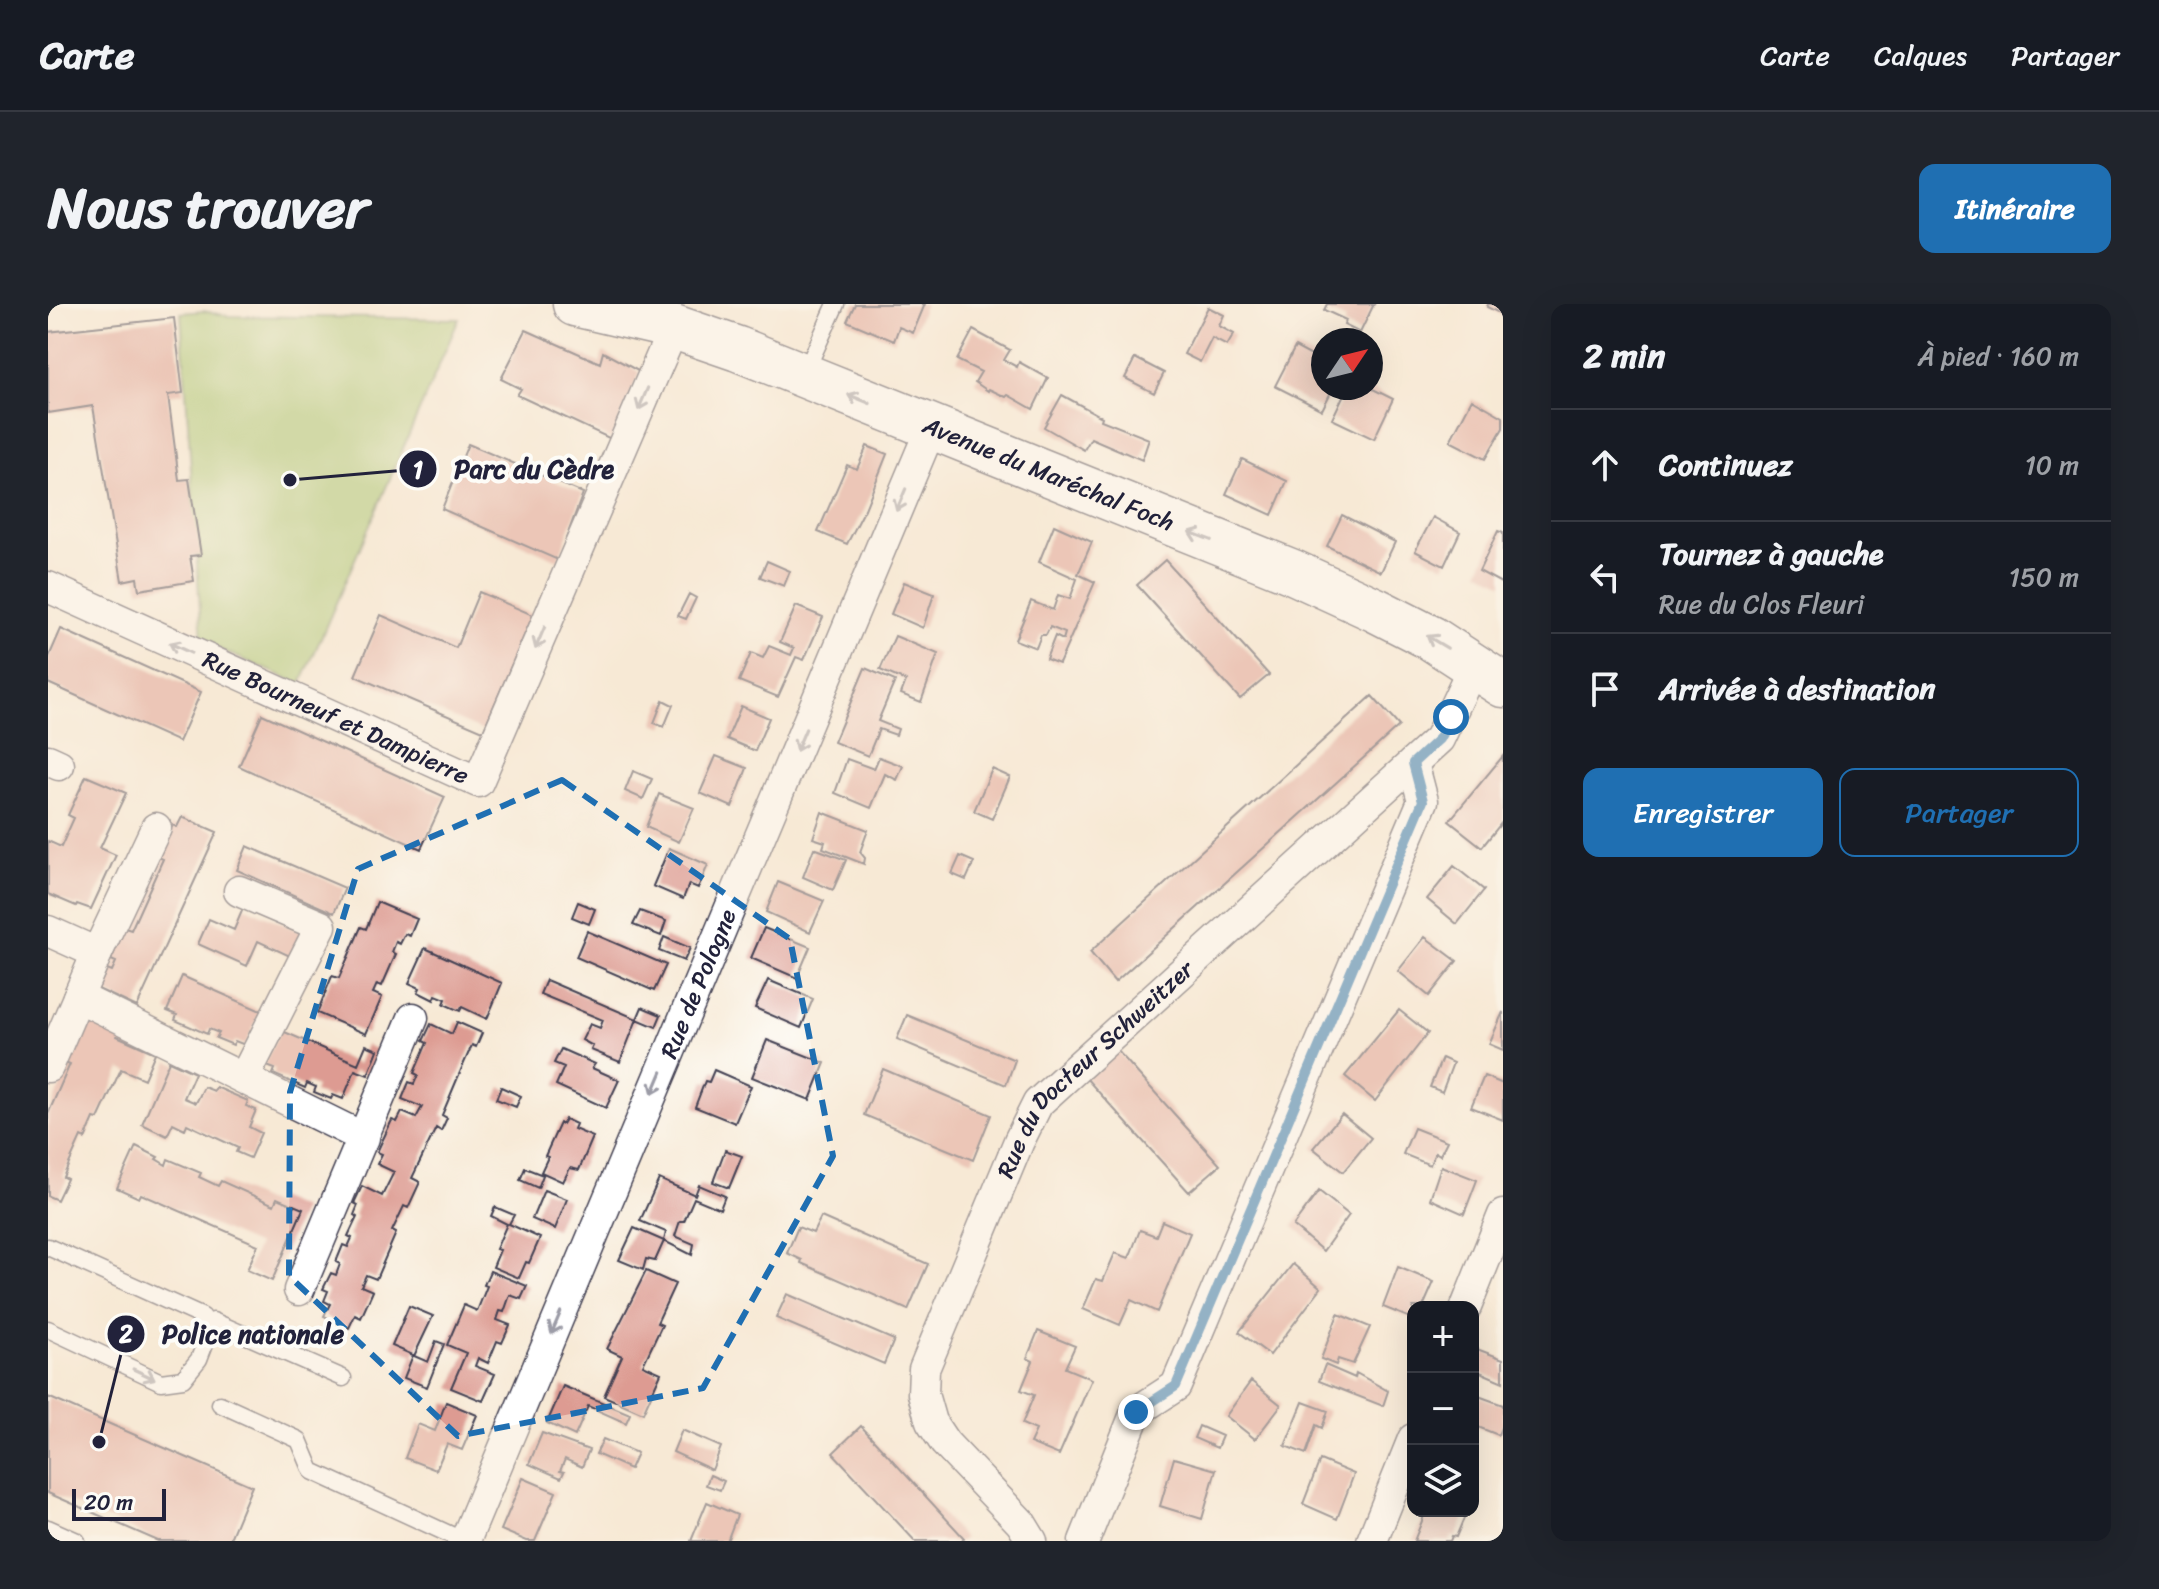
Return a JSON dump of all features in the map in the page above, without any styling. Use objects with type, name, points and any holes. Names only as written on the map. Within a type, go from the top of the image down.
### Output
[{"type":"main road","name":"Avenue du Maréchal Foch","points":[[575,304],[674,327],[1293,572],[1431,638],[1488,675]]},
{"type":"street","name":"Rue Bourneuf et Dampierre","points":[[48,587],[478,782],[674,327]]},
{"type":"street","name":"Rue de Pologne","points":[[465,1541],[931,428]]},
{"type":"street","name":"Rue du Docteur Schweitzer","points":[[1032,1541],[1021,1523],[945,1443],[931,1422],[923,1394],[924,1369],[1019,1141],[1038,1103],[1439,739],[1488,675]]},
{"type":"street","points":[[1084,1541],[1136,1412],[1176,1386],[1189,1356],[1423,801],[1413,763]]},
{"type":"street","points":[[48,1067],[156,828]]},
{"type":"street","points":[[239,891],[321,926],[244,1078]]},
{"type":"street","points":[[48,931],[97,953]]},
{"type":"street","points":[[78,997],[364,1138]]},
{"type":"street","points":[[299,1290],[413,1018]]},
{"type":"street","points":[[1468,1301],[1503,1215]]},
{"type":"street","points":[[1372,1541],[1411,1445]]},
{"type":"lane","points":[[804,376],[836,304]]},
{"type":"lane","points":[[48,1247],[203,1317],[209,1333],[199,1359],[183,1379],[161,1382],[48,1329]]},
{"type":"lane","points":[[206,1324],[213,1321],[343,1378]]},
{"type":"lane","points":[[220,1404],[299,1440],[312,1471],[465,1541]]},
{"type":"lane","points":[[48,1528],[77,1541]]},
{"type":"highlighted area","points":[[562,780],[790,939],[833,1156],[703,1388],[458,1436],[289,1276],[290,1092],[358,869]]},
{"type":"green space","points":[[204,311],[229,316],[459,319],[301,684],[202,642],[181,313]]},
{"type":"building","points":[[855,304],[925,304],[913,333],[899,327],[894,341],[847,321]]},
{"type":"building","points":[[1327,304],[1374,304],[1362,328],[1350,328],[1344,325],[1346,320],[1324,310]]},
{"type":"building","points":[[1488,304],[1503,304],[1503,315],[1487,307]]},
{"type":"building","points":[[1208,307],[1224,315],[1219,326],[1234,334],[1227,346],[1212,338],[1200,362],[1184,354]]},
{"type":"building","points":[[174,318],[183,393],[168,395],[179,480],[189,479],[201,555],[190,556],[194,581],[139,590],[137,578],[122,581],[93,406],[48,413],[48,332]]},
{"type":"building","points":[[526,330],[600,363],[603,352],[640,372],[611,439],[517,395],[521,389],[501,379]]},
{"type":"building","points":[[973,330],[1010,350],[1004,360],[1017,367],[1019,362],[1048,378],[1033,409],[1008,395],[988,391],[975,382],[981,372],[957,360]]},
{"type":"building","points":[[1295,347],[1311,356],[1311,400],[1327,400],[1322,410],[1275,386]]},
{"type":"building","points":[[1135,358],[1164,373],[1154,393],[1125,378]]},
{"type":"building","points":[[1383,394],[1393,399],[1374,439],[1332,419],[1341,400],[1383,400]]},
{"type":"building","points":[[1062,395],[1102,417],[1101,420],[1149,439],[1142,460],[1091,438],[1084,450],[1044,427]]},
{"type":"building","points":[[1472,399],[1503,417],[1503,428],[1485,459],[1450,441]]},
{"type":"building","points":[[468,444],[583,493],[558,560],[442,509]]},
{"type":"building","points":[[867,446],[887,454],[847,544],[818,532],[847,465],[857,469]]},
{"type":"building","points":[[1242,459],[1287,481],[1272,515],[1226,494]]},
{"type":"building","points":[[1342,515],[1395,542],[1381,572],[1327,546]]},
{"type":"building","points":[[1433,517],[1460,532],[1444,566],[1415,551]]},
{"type":"building","points":[[1054,525],[1092,542],[1078,574],[1095,582],[1059,664],[1046,659],[1055,636],[1063,640],[1065,633],[1050,627],[1046,635],[1041,635],[1036,648],[1015,640],[1031,601],[1053,610],[1058,595],[1070,599],[1077,579],[1039,562]]},
{"type":"building","points":[[1498,531],[1503,533],[1503,584],[1479,571]]},
{"type":"building","points":[[1165,560],[1269,675],[1240,699],[1137,585]]},
{"type":"building","points":[[767,561],[790,571],[784,586],[760,577]]},
{"type":"building","points":[[904,582],[934,594],[923,628],[891,614]]},
{"type":"building","points":[[479,592],[533,615],[483,731],[355,676],[381,615],[456,648]]},
{"type":"building","points":[[689,594],[696,598],[686,619],[678,616]]},
{"type":"building","points":[[796,606],[823,617],[804,660],[796,657],[778,697],[739,681],[751,653],[763,658],[769,646],[791,655],[794,648],[780,642]]},
{"type":"building","points":[[61,629],[201,692],[179,742],[48,683],[48,659]]},
{"type":"building","points":[[895,636],[938,654],[921,702],[901,694],[906,681],[880,670]]},
{"type":"building","points":[[865,668],[895,681],[878,721],[898,729],[896,735],[879,729],[868,756],[834,742]]},
{"type":"building","points":[[1372,696],[1399,726],[1115,982],[1090,952]]},
{"type":"building","points":[[663,700],[673,705],[664,727],[654,723]]},
{"type":"building","points":[[741,706],[769,718],[755,751],[727,739]]},
{"type":"building","points":[[262,714],[445,797],[421,849],[239,766]]},
{"type":"building","points":[[716,756],[747,768],[732,807],[700,793]]},
{"type":"building","points":[[1503,756],[1503,821],[1482,847],[1449,821]]},
{"type":"building","points":[[879,757],[903,766],[897,780],[885,774],[871,808],[835,793],[847,759],[874,769]]},
{"type":"building","points":[[992,769],[1010,777],[992,819],[974,811]]},
{"type":"building","points":[[633,771],[652,779],[643,799],[625,791]]},
{"type":"building","points":[[86,776],[126,793],[100,848],[116,855],[91,909],[48,894],[48,841],[61,847],[74,818],[68,815]]},
{"type":"building","points":[[659,794],[694,808],[679,842],[646,827]]},
{"type":"building","points":[[822,812],[868,830],[860,852],[865,858],[864,864],[823,848],[825,842],[813,838]]},
{"type":"building","points":[[182,817],[217,832],[137,1007],[98,989],[107,969],[112,971],[116,962],[111,960],[125,928],[131,930],[163,859],[158,857],[172,825],[177,827]]},
{"type":"building","points":[[247,846],[345,888],[334,913],[237,870]]},
{"type":"building","points":[[669,848],[708,865],[698,888],[689,884],[683,899],[653,886]]},
{"type":"building","points":[[814,848],[846,860],[833,890],[803,877]]},
{"type":"building","points":[[960,856],[974,862],[966,880],[952,874]]},
{"type":"building","points":[[1454,866],[1484,890],[1457,924],[1427,899]]},
{"type":"building","points":[[778,882],[824,901],[810,932],[766,912]]},
{"type":"building","points":[[377,902],[417,919],[410,936],[405,934],[400,944],[396,942],[392,952],[396,954],[382,986],[377,984],[373,993],[382,997],[366,1034],[317,1013],[332,976],[339,978],[361,927],[366,929]]},
{"type":"building","points":[[578,902],[595,909],[589,924],[572,917]]},
{"type":"building","points":[[244,906],[303,933],[292,957],[258,941],[247,966],[198,944],[209,919],[234,930]]},
{"type":"building","points":[[640,911],[666,921],[661,936],[633,925]]},
{"type":"building","points":[[764,928],[810,947],[797,978],[751,958]]},
{"type":"building","points":[[587,931],[666,965],[654,991],[576,957]]},
{"type":"building","points":[[664,937],[690,948],[684,961],[659,951]]},
{"type":"building","points":[[1425,937],[1457,961],[1429,996],[1398,971]]},
{"type":"building","points":[[425,948],[502,983],[487,1019],[462,1007],[460,1011],[444,1004],[446,999],[436,995],[434,1000],[409,983]]},
{"type":"building","points":[[182,976],[261,1011],[245,1045],[235,1041],[233,1045],[216,1038],[219,1033],[209,1029],[207,1034],[175,1020],[177,1015],[167,1011]]},
{"type":"building","points":[[546,980],[637,1019],[620,1062],[591,1050],[593,1046],[582,1040],[590,1024],[600,1028],[603,1020],[540,994]]},
{"type":"building","points":[[768,980],[813,999],[801,1028],[755,1008]]},
{"type":"building","points":[[642,1007],[661,1015],[656,1027],[637,1019]]},
{"type":"building","points":[[1399,1010],[1428,1033],[1375,1101],[1345,1076]]},
{"type":"building","points":[[1503,1012],[1503,1050],[1489,1044]]},
{"type":"building","points":[[907,1015],[1015,1060],[1006,1085],[897,1039]]},
{"type":"building","points":[[85,1016],[120,1032],[117,1036],[155,1053],[144,1079],[121,1069],[98,1119],[94,1118],[85,1139],[81,1137],[63,1177],[67,1179],[57,1200],[48,1196],[48,1114],[70,1064],[65,1062]]},
{"type":"building","points":[[457,1022],[482,1033],[476,1047],[472,1045],[442,1115],[447,1118],[441,1131],[436,1128],[412,1178],[420,1182],[408,1208],[404,1206],[392,1231],[396,1233],[376,1279],[366,1275],[361,1286],[373,1291],[361,1318],[355,1315],[349,1328],[324,1316],[330,1304],[324,1301],[328,1291],[323,1289],[331,1273],[336,1275],[340,1264],[336,1262],[343,1245],[348,1247],[352,1238],[348,1236],[357,1217],[354,1215],[358,1205],[354,1203],[362,1186],[382,1196],[394,1172],[377,1164],[382,1154],[377,1152],[392,1120],[397,1122],[402,1112],[416,1118],[422,1107],[402,1099],[409,1082],[414,1084],[418,1075],[414,1073],[427,1043],[423,1041],[431,1024],[452,1034]]},
{"type":"building","points":[[280,1030],[358,1064],[366,1045],[378,1050],[368,1075],[355,1070],[343,1099],[333,1095],[331,1099],[314,1092],[316,1087],[307,1083],[305,1088],[273,1074],[275,1069],[264,1065]]},
{"type":"building","points":[[767,1040],[825,1063],[810,1100],[752,1077]]},
{"type":"building","points":[[561,1049],[595,1064],[592,1068],[619,1080],[606,1108],[556,1085],[564,1067],[554,1063]]},
{"type":"building","points":[[1116,1049],[1220,1165],[1189,1192],[1085,1077]]},
{"type":"building","points":[[1442,1058],[1453,1063],[1442,1092],[1430,1087]]},
{"type":"building","points":[[169,1061],[195,1073],[184,1098],[196,1103],[204,1087],[214,1091],[216,1087],[248,1101],[246,1106],[256,1110],[249,1127],[261,1133],[250,1158],[236,1152],[238,1148],[187,1124],[185,1129],[173,1123],[167,1136],[142,1124]]},
{"type":"building","points":[[883,1069],[991,1115],[973,1160],[864,1115]]},
{"type":"building","points":[[714,1070],[751,1086],[735,1123],[695,1107],[705,1081],[709,1082]]},
{"type":"building","points":[[1484,1076],[1503,1084],[1503,1120],[1471,1107]]},
{"type":"building","points":[[501,1087],[521,1096],[516,1107],[496,1099]]},
{"type":"building","points":[[1342,1114],[1371,1138],[1343,1172],[1313,1148]]},
{"type":"building","points":[[565,1119],[576,1124],[574,1129],[593,1137],[579,1170],[570,1168],[563,1182],[541,1172],[548,1157],[545,1156],[560,1123]]},
{"type":"building","points":[[1414,1128],[1447,1141],[1440,1155],[1435,1152],[1430,1165],[1403,1154]]},
{"type":"building","points":[[136,1146],[158,1157],[156,1159],[166,1165],[168,1159],[201,1173],[199,1177],[218,1186],[221,1181],[274,1205],[277,1198],[303,1209],[272,1281],[247,1270],[258,1245],[141,1194],[139,1198],[117,1188]]},
{"type":"building","points":[[725,1150],[742,1156],[729,1188],[713,1182]]},
{"type":"building","points":[[1441,1166],[1477,1180],[1464,1214],[1430,1199]]},
{"type":"building","points":[[525,1168],[543,1175],[538,1188],[520,1180]]},
{"type":"building","points":[[659,1179],[695,1195],[699,1185],[725,1196],[720,1209],[694,1198],[684,1221],[680,1221],[675,1236],[694,1244],[692,1255],[664,1241],[666,1232],[640,1221]]},
{"type":"building","points":[[544,1190],[567,1199],[555,1229],[532,1219]]},
{"type":"building","points":[[1319,1191],[1349,1215],[1323,1251],[1293,1226]]},
{"type":"building","points":[[495,1207],[514,1215],[509,1224],[540,1238],[519,1278],[493,1267],[500,1250],[496,1249],[507,1224],[491,1216]]},
{"type":"building","points":[[821,1217],[928,1264],[908,1310],[801,1263],[802,1260],[787,1253],[798,1227],[813,1233]]},
{"type":"building","points":[[1162,1221],[1190,1233],[1157,1312],[1131,1300],[1120,1325],[1083,1309],[1096,1279],[1103,1281],[1115,1253],[1129,1258],[1140,1230],[1156,1236]]},
{"type":"building","points":[[634,1228],[664,1241],[655,1261],[646,1259],[643,1270],[619,1260]]},
{"type":"building","points":[[1293,1264],[1321,1288],[1270,1355],[1239,1332]]},
{"type":"building","points":[[1398,1267],[1434,1282],[1426,1301],[1407,1301],[1407,1317],[1383,1307]]},
{"type":"building","points":[[490,1271],[527,1286],[521,1299],[510,1295],[504,1312],[500,1311],[497,1320],[510,1325],[502,1343],[497,1341],[488,1363],[478,1358],[475,1366],[495,1374],[483,1401],[451,1388],[466,1353],[447,1345],[464,1305],[477,1311]]},
{"type":"building","points":[[646,1271],[675,1284],[657,1323],[662,1325],[643,1365],[661,1373],[643,1413],[604,1396],[622,1356],[607,1349]]},
{"type":"building","points":[[787,1294],[894,1340],[884,1364],[776,1318]]},
{"type":"building","points":[[409,1306],[433,1316],[414,1356],[428,1362],[436,1341],[444,1344],[427,1387],[404,1378],[413,1355],[392,1346]]},
{"type":"building","points":[[1338,1314],[1370,1327],[1353,1364],[1338,1359],[1336,1365],[1321,1359]]},
{"type":"building","points":[[1038,1331],[1075,1346],[1065,1368],[1092,1379],[1059,1455],[1030,1443],[1036,1430],[1022,1424],[1034,1395],[1021,1390],[1033,1361],[1027,1358]]},
{"type":"building","points":[[1479,1350],[1503,1359],[1503,1382],[1479,1372]]},
{"type":"building","points":[[1325,1365],[1355,1378],[1356,1373],[1388,1391],[1383,1406],[1319,1381]]},
{"type":"building","points":[[1251,1381],[1281,1405],[1255,1439],[1226,1416]]},
{"type":"building","points":[[563,1386],[630,1414],[626,1423],[588,1406],[575,1436],[547,1423]]},
{"type":"building","points":[[1479,1396],[1503,1405],[1503,1422],[1498,1435],[1479,1427]]},
{"type":"building","points":[[48,1397],[252,1486],[229,1541],[158,1541],[48,1493]]},
{"type":"building","points":[[446,1402],[477,1415],[462,1450],[447,1444],[436,1470],[405,1458],[418,1424],[435,1431]]},
{"type":"building","points":[[1303,1402],[1328,1411],[1322,1428],[1316,1425],[1306,1454],[1285,1446]]},
{"type":"building","points":[[861,1426],[964,1538],[961,1541],[915,1541],[833,1453]]},
{"type":"building","points":[[1199,1426],[1222,1436],[1217,1448],[1194,1438]]},
{"type":"building","points":[[682,1430],[721,1447],[712,1470],[673,1452]]},
{"type":"building","points":[[542,1433],[589,1450],[582,1467],[565,1459],[560,1471],[564,1472],[561,1478],[529,1464]]},
{"type":"building","points":[[603,1439],[637,1453],[630,1469],[596,1454]]},
{"type":"building","points":[[1174,1458],[1216,1470],[1202,1519],[1160,1506]]},
{"type":"building","points":[[1320,1460],[1354,1474],[1337,1519],[1303,1504]]},
{"type":"building","points":[[710,1475],[724,1481],[720,1490],[706,1485]]},
{"type":"building","points":[[523,1478],[556,1492],[535,1541],[527,1541],[501,1530]]},
{"type":"building","points":[[707,1502],[737,1515],[727,1541],[691,1541]]},
{"type":"building","points":[[1424,1517],[1464,1517],[1456,1537],[1452,1536],[1450,1541],[1414,1541]]},
{"type":"place","name":"Parc du Cèdre","points":[[290,480]]},
{"type":"place","name":"Police nationale","points":[[99,1442]]},
{"type":"route","points":[[1136,1412],[1176,1386],[1423,801],[1413,763],[1439,739],[1451,717]]}]
